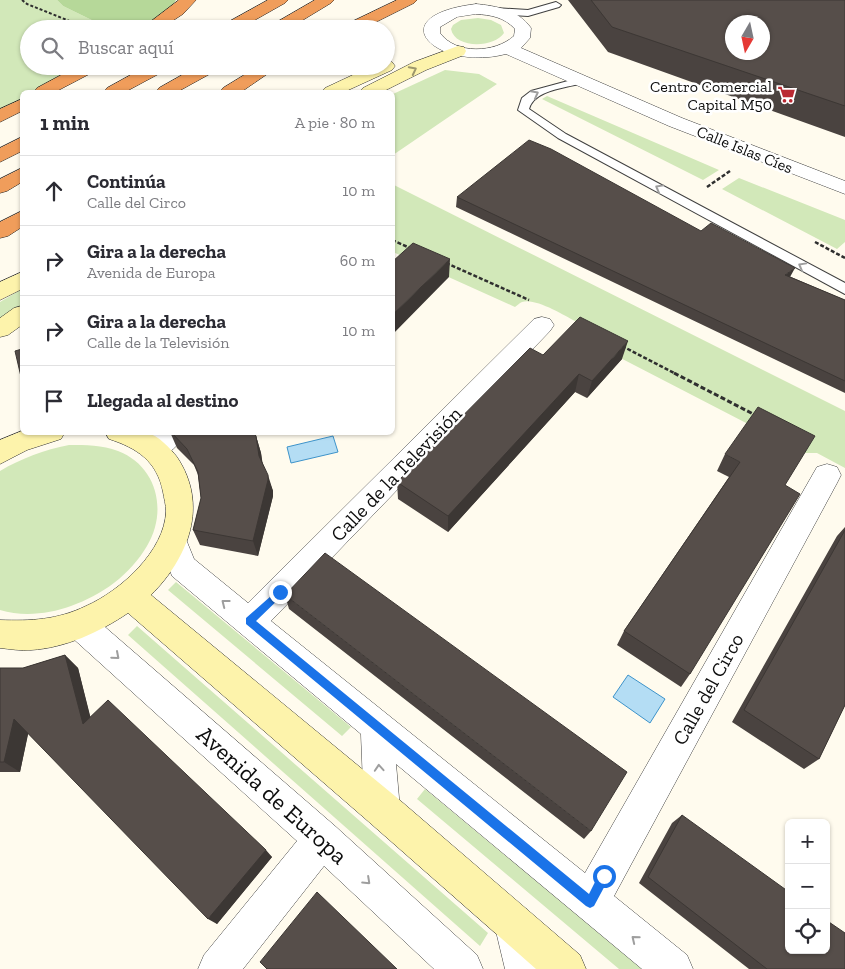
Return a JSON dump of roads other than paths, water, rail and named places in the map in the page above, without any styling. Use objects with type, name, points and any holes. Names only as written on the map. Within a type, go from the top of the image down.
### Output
[{"type":"highway","points":[[162,20],[188,0]]},
{"type":"highway","points":[[243,20],[280,0]]},
{"type":"highway","points":[[292,20],[326,0]]},
{"type":"highway","points":[[348,20],[380,0]]},
{"type":"highway","points":[[368,20],[409,0]]},
{"type":"highway","points":[[47,90],[74,75]]},
{"type":"highway","points":[[118,90],[144,75]]},
{"type":"highway","points":[[169,90],[195,75]]},
{"type":"highway","points":[[232,90],[257,75]]},
{"type":"highway","points":[[0,116],[20,105]]},
{"type":"highway","points":[[0,156],[20,145]]},
{"type":"highway","points":[[0,187],[20,175]]},
{"type":"highway","points":[[0,232],[20,219]]},
{"type":"street","points":[[467,10],[495,11],[511,17],[519,23],[523,31],[522,38],[509,49],[483,54],[458,51],[438,42],[432,30],[434,23],[442,17],[467,10]]},
{"type":"street","points":[[395,62],[438,42]]},
{"type":"street","name":"Calle Islas Cíes","points":[[509,49],[579,81],[780,164],[845,188]]},
{"type":"street","points":[[373,90],[420,66],[458,51]]},
{"type":"street","points":[[335,90],[367,75]]},
{"type":"street","points":[[0,292],[20,280]]},
{"type":"street","name":"Calle de la Televisión","points":[[249,621],[539,314]]},
{"type":"street","points":[[0,329],[20,315]]},
{"type":"street","points":[[0,453],[18,443],[43,435]]},
{"type":"street","points":[[0,634],[29,636],[68,629],[90,621],[130,596],[160,564],[173,541],[180,515],[178,488],[163,441],[142,441],[126,435]]},
{"type":"street","name":"Calle del Circo","points":[[590,902],[827,475]]},
{"type":"street","points":[[173,541],[182,567],[673,969]]},
{"type":"street","points":[[130,596],[382,809],[566,969]]},
{"type":"street","name":"Avenida de Europa","points":[[79,624],[322,839],[463,969]]},
{"type":"street","points":[[377,726],[382,809]]},
{"type":"street","points":[[218,969],[322,839]]},
{"type":"street","points":[[514,923],[525,969]]},
{"type":"lane","points":[[495,11],[528,13],[556,6],[523,31]]},
{"type":"lane","points":[[579,81],[535,93],[526,100],[523,110],[571,140],[845,290]]},
{"type":"water","points":[[333,436],[338,452],[291,463],[287,447]]},
{"type":"water","points":[[628,675],[665,699],[650,723],[613,697]]},
{"type":"place","name":"Centro Comercial Capital M50","points":[[786,95]]}]
